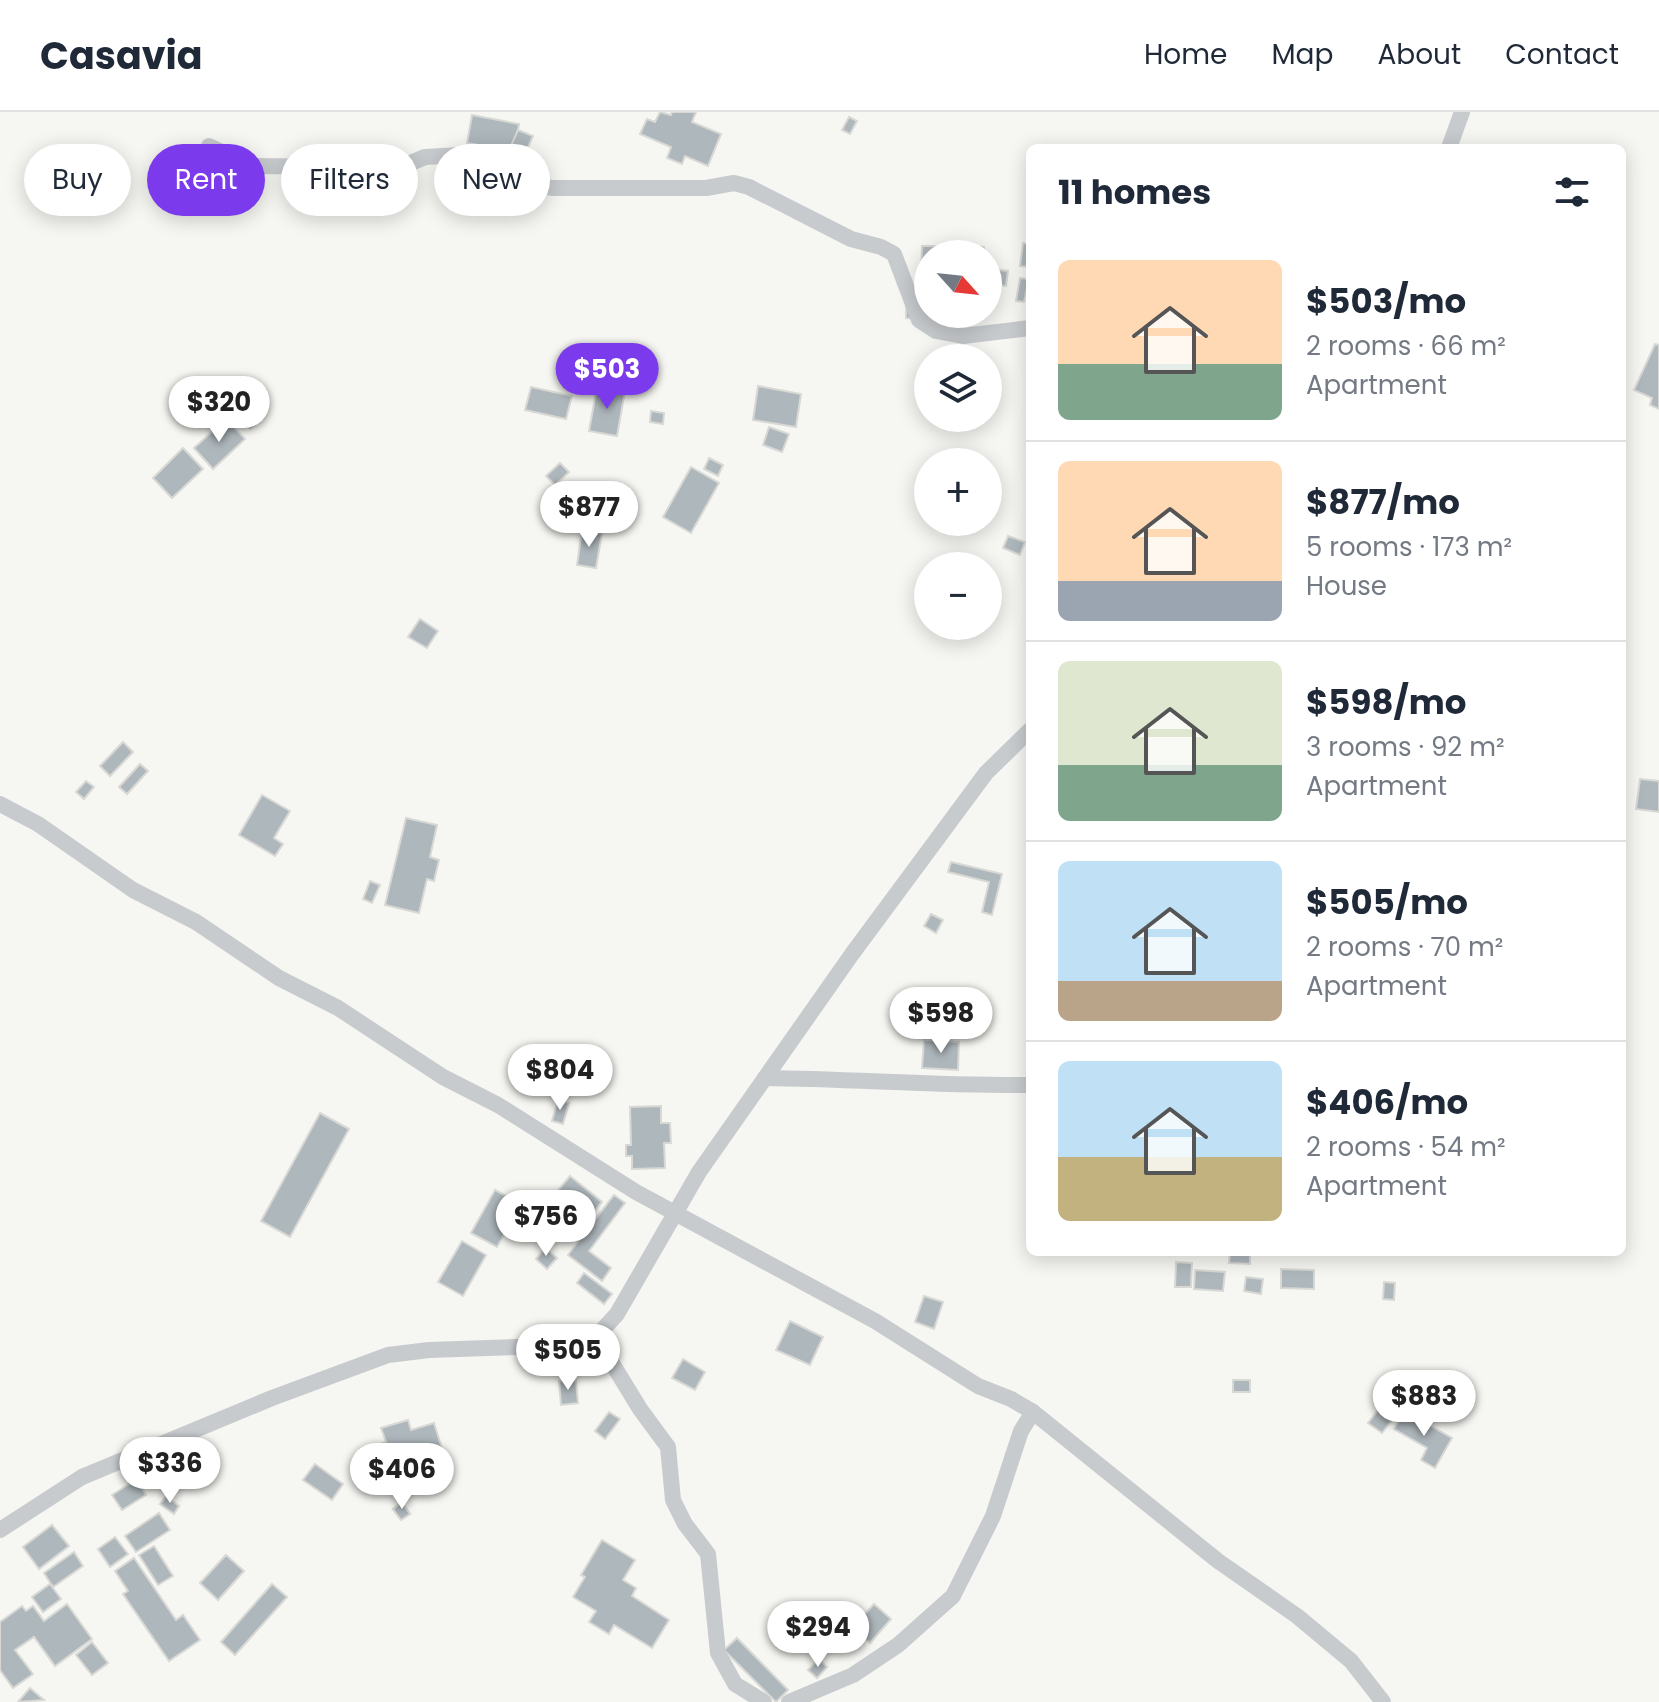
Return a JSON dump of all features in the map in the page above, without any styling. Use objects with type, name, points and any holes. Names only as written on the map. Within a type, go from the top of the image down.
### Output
[{"type":"street","points":[[1450,144],[1462,112]]},
{"type":"street","points":[[265,166],[343,167],[389,172],[425,157],[459,155],[487,160],[502,178],[552,188],[706,188],[734,183],[749,187],[851,239],[894,254],[919,320],[936,331],[963,336],[1026,328]]},
{"type":"street","points":[[0,1530],[82,1477],[272,1398],[388,1355],[429,1350],[572,1345],[596,1337],[617,1314],[699,1172],[852,954],[986,773],[1026,734]]},
{"type":"street","points":[[0,804],[72,846],[133,890],[196,922],[279,978],[338,1008],[443,1077],[498,1105],[636,1192],[875,1321],[978,1386],[1033,1412],[1218,1561],[1319,1634],[1351,1661],[1383,1702]]},
{"type":"street","points":[[765,1078],[844,1078],[958,1086],[1026,1085]]},
{"type":"street","points":[[596,1337],[640,1409],[668,1447],[673,1500],[685,1524],[708,1554],[718,1653],[735,1684],[764,1702]]},
{"type":"street","points":[[789,1702],[853,1675],[898,1645],[953,1596],[993,1516],[1021,1431],[1033,1412]]},
{"type":"building","points":[[660,112],[671,115],[672,112],[696,112],[692,122],[721,134],[708,166],[685,156],[682,164],[667,158],[671,147],[640,134],[647,119],[655,122]]},
{"type":"building","points":[[472,115],[519,124],[515,144],[467,143]]},
{"type":"building","points":[[849,117],[857,121],[850,134],[842,130]]},
{"type":"building","points":[[518,130],[533,136],[529,144],[512,144]]},
{"type":"building","points":[[1023,243],[1026,243],[1026,267],[1020,266]]},
{"type":"building","points":[[1002,270],[1008,271],[1006,286],[1002,286]]},
{"type":"building","points":[[1020,278],[1026,279],[1024,302],[1016,301]]},
{"type":"building","points":[[907,285],[914,285],[914,318],[906,318]]},
{"type":"building","points":[[1655,344],[1659,345],[1659,409],[1650,405],[1652,398],[1634,390]]},
{"type":"building","points":[[758,386],[801,394],[796,427],[753,420]]},
{"type":"building","points":[[531,387],[572,396],[566,419],[525,410]]},
{"type":"building","points":[[597,387],[625,391],[617,436],[589,431]]},
{"type":"building","points":[[241,399],[258,422],[250,429],[232,406]]},
{"type":"building","points":[[651,411],[664,413],[663,424],[650,422]]},
{"type":"building","points":[[226,419],[245,439],[213,469],[194,448]]},
{"type":"building","points":[[769,427],[789,434],[782,452],[763,445]]},
{"type":"building","points":[[183,448],[203,469],[172,498],[153,478]]},
{"type":"building","points":[[709,458],[723,465],[718,476],[704,469]]},
{"type":"building","points":[[560,463],[569,472],[555,485],[546,476]]},
{"type":"building","points":[[691,467],[719,483],[691,533],[663,517]]},
{"type":"building","points":[[582,530],[602,533],[596,568],[577,565]]},
{"type":"building","points":[[1008,536],[1025,542],[1020,555],[1003,548]]},
{"type":"building","points":[[420,619],[438,631],[427,648],[408,637]]},
{"type":"building","points":[[123,742],[133,752],[110,776],[100,766]]},
{"type":"building","points":[[140,764],[148,771],[127,794],[119,787]]},
{"type":"building","points":[[1640,779],[1659,781],[1659,812],[1636,809]]},
{"type":"building","points":[[86,781],[94,787],[84,799],[76,792]]},
{"type":"building","points":[[262,795],[290,811],[274,838],[283,844],[275,856],[239,835]]},
{"type":"building","points":[[406,818],[437,825],[430,857],[439,860],[434,881],[427,879],[419,913],[385,905]]},
{"type":"building","points":[[951,862],[1002,874],[992,915],[982,912],[989,882],[948,872]]},
{"type":"building","points":[[370,881],[380,885],[372,903],[363,899]]},
{"type":"building","points":[[931,914],[943,920],[936,933],[924,926]]},
{"type":"building","points":[[924,1040],[959,1042],[958,1070],[922,1068]]},
{"type":"building","points":[[558,1100],[569,1103],[563,1124],[552,1121]]},
{"type":"building","points":[[661,1106],[661,1123],[670,1123],[671,1143],[664,1143],[665,1168],[632,1169],[632,1156],[626,1156],[626,1145],[631,1145],[630,1107]]},
{"type":"building","points":[[320,1113],[349,1129],[290,1237],[261,1221]]},
{"type":"building","points":[[570,1176],[602,1202],[582,1226],[550,1200]]},
{"type":"building","points":[[495,1190],[521,1204],[497,1247],[471,1233]]},
{"type":"building","points":[[614,1195],[625,1203],[589,1251],[611,1268],[602,1281],[568,1255]]},
{"type":"building","points":[[462,1241],[486,1255],[463,1296],[438,1282]]},
{"type":"building","points":[[545,1248],[557,1258],[547,1269],[536,1259]]},
{"type":"building","points":[[1230,1256],[1250,1256],[1250,1264],[1229,1263]]},
{"type":"building","points":[[1176,1262],[1192,1263],[1191,1287],[1175,1287]]},
{"type":"building","points":[[1281,1269],[1314,1270],[1314,1289],[1281,1288]]},
{"type":"building","points":[[1195,1270],[1225,1272],[1223,1291],[1194,1289]]},
{"type":"building","points":[[584,1273],[612,1294],[604,1304],[577,1283]]},
{"type":"building","points":[[1246,1277],[1263,1279],[1261,1294],[1244,1291]]},
{"type":"building","points":[[1384,1282],[1395,1283],[1394,1300],[1383,1299]]},
{"type":"building","points":[[924,1296],[943,1302],[934,1329],[915,1322]]},
{"type":"building","points":[[790,1321],[823,1337],[810,1365],[776,1350]]},
{"type":"building","points":[[683,1359],[705,1372],[695,1390],[672,1378]]},
{"type":"building","points":[[576,1380],[578,1403],[561,1405],[559,1381]]},
{"type":"building","points":[[1233,1380],[1250,1380],[1250,1392],[1233,1392]]},
{"type":"building","points":[[1389,1396],[1402,1407],[1382,1433],[1368,1423]]},
{"type":"building","points":[[1404,1411],[1452,1438],[1435,1468],[1421,1460],[1427,1448],[1394,1429]]},
{"type":"building","points":[[609,1412],[620,1419],[605,1439],[595,1431]]},
{"type":"building","points":[[408,1420],[411,1430],[434,1423],[444,1455],[369,1480],[360,1451],[386,1442],[381,1428]]},
{"type":"building","points":[[315,1464],[343,1484],[332,1500],[303,1480]]},
{"type":"building","points":[[137,1479],[146,1495],[122,1510],[112,1495]]},
{"type":"building","points":[[166,1496],[179,1506],[174,1514],[160,1504]]},
{"type":"building","points":[[402,1502],[410,1514],[401,1520],[393,1509]]},
{"type":"building","points":[[402,1502],[410,1514],[401,1520],[393,1509]]},
{"type":"building","points":[[159,1513],[170,1530],[136,1552],[125,1536]]},
{"type":"building","points":[[52,1525],[69,1546],[39,1569],[23,1547]]},
{"type":"building","points":[[115,1537],[128,1554],[110,1567],[98,1549]]},
{"type":"building","points":[[602,1540],[635,1560],[623,1580],[636,1588],[632,1596],[669,1620],[652,1648],[614,1625],[609,1634],[589,1622],[596,1611],[573,1597],[585,1577],[581,1575]]},
{"type":"building","points":[[154,1546],[173,1576],[158,1585],[139,1555]]},
{"type":"building","points":[[74,1552],[83,1566],[53,1587],[44,1573]]},
{"type":"building","points":[[226,1555],[244,1571],[218,1600],[200,1583]]},
{"type":"building","points":[[134,1558],[176,1620],[183,1615],[200,1640],[169,1661],[123,1594],[128,1591],[115,1571]]},
{"type":"building","points":[[50,1584],[61,1599],[43,1612],[32,1597]]},
{"type":"building","points":[[272,1584],[287,1597],[235,1655],[221,1642]]},
{"type":"building","points":[[67,1604],[92,1639],[55,1666],[34,1637],[15,1650],[33,1674],[13,1688],[0,1670],[0,1622],[22,1606],[26,1611],[33,1606],[44,1621]]},
{"type":"building","points":[[874,1604],[891,1619],[870,1643],[852,1628]]},
{"type":"building","points":[[830,1618],[840,1624],[834,1635],[823,1630]]},
{"type":"building","points":[[830,1618],[840,1624],[834,1635],[823,1630]]},
{"type":"building","points":[[737,1638],[788,1690],[776,1702],[724,1650]]},
{"type":"building","points":[[92,1642],[108,1663],[92,1675],[76,1655]]},
{"type":"building","points":[[819,1659],[827,1667],[817,1678],[808,1670]]},
{"type":"building","points":[[30,1688],[44,1700],[18,1702]]}]
